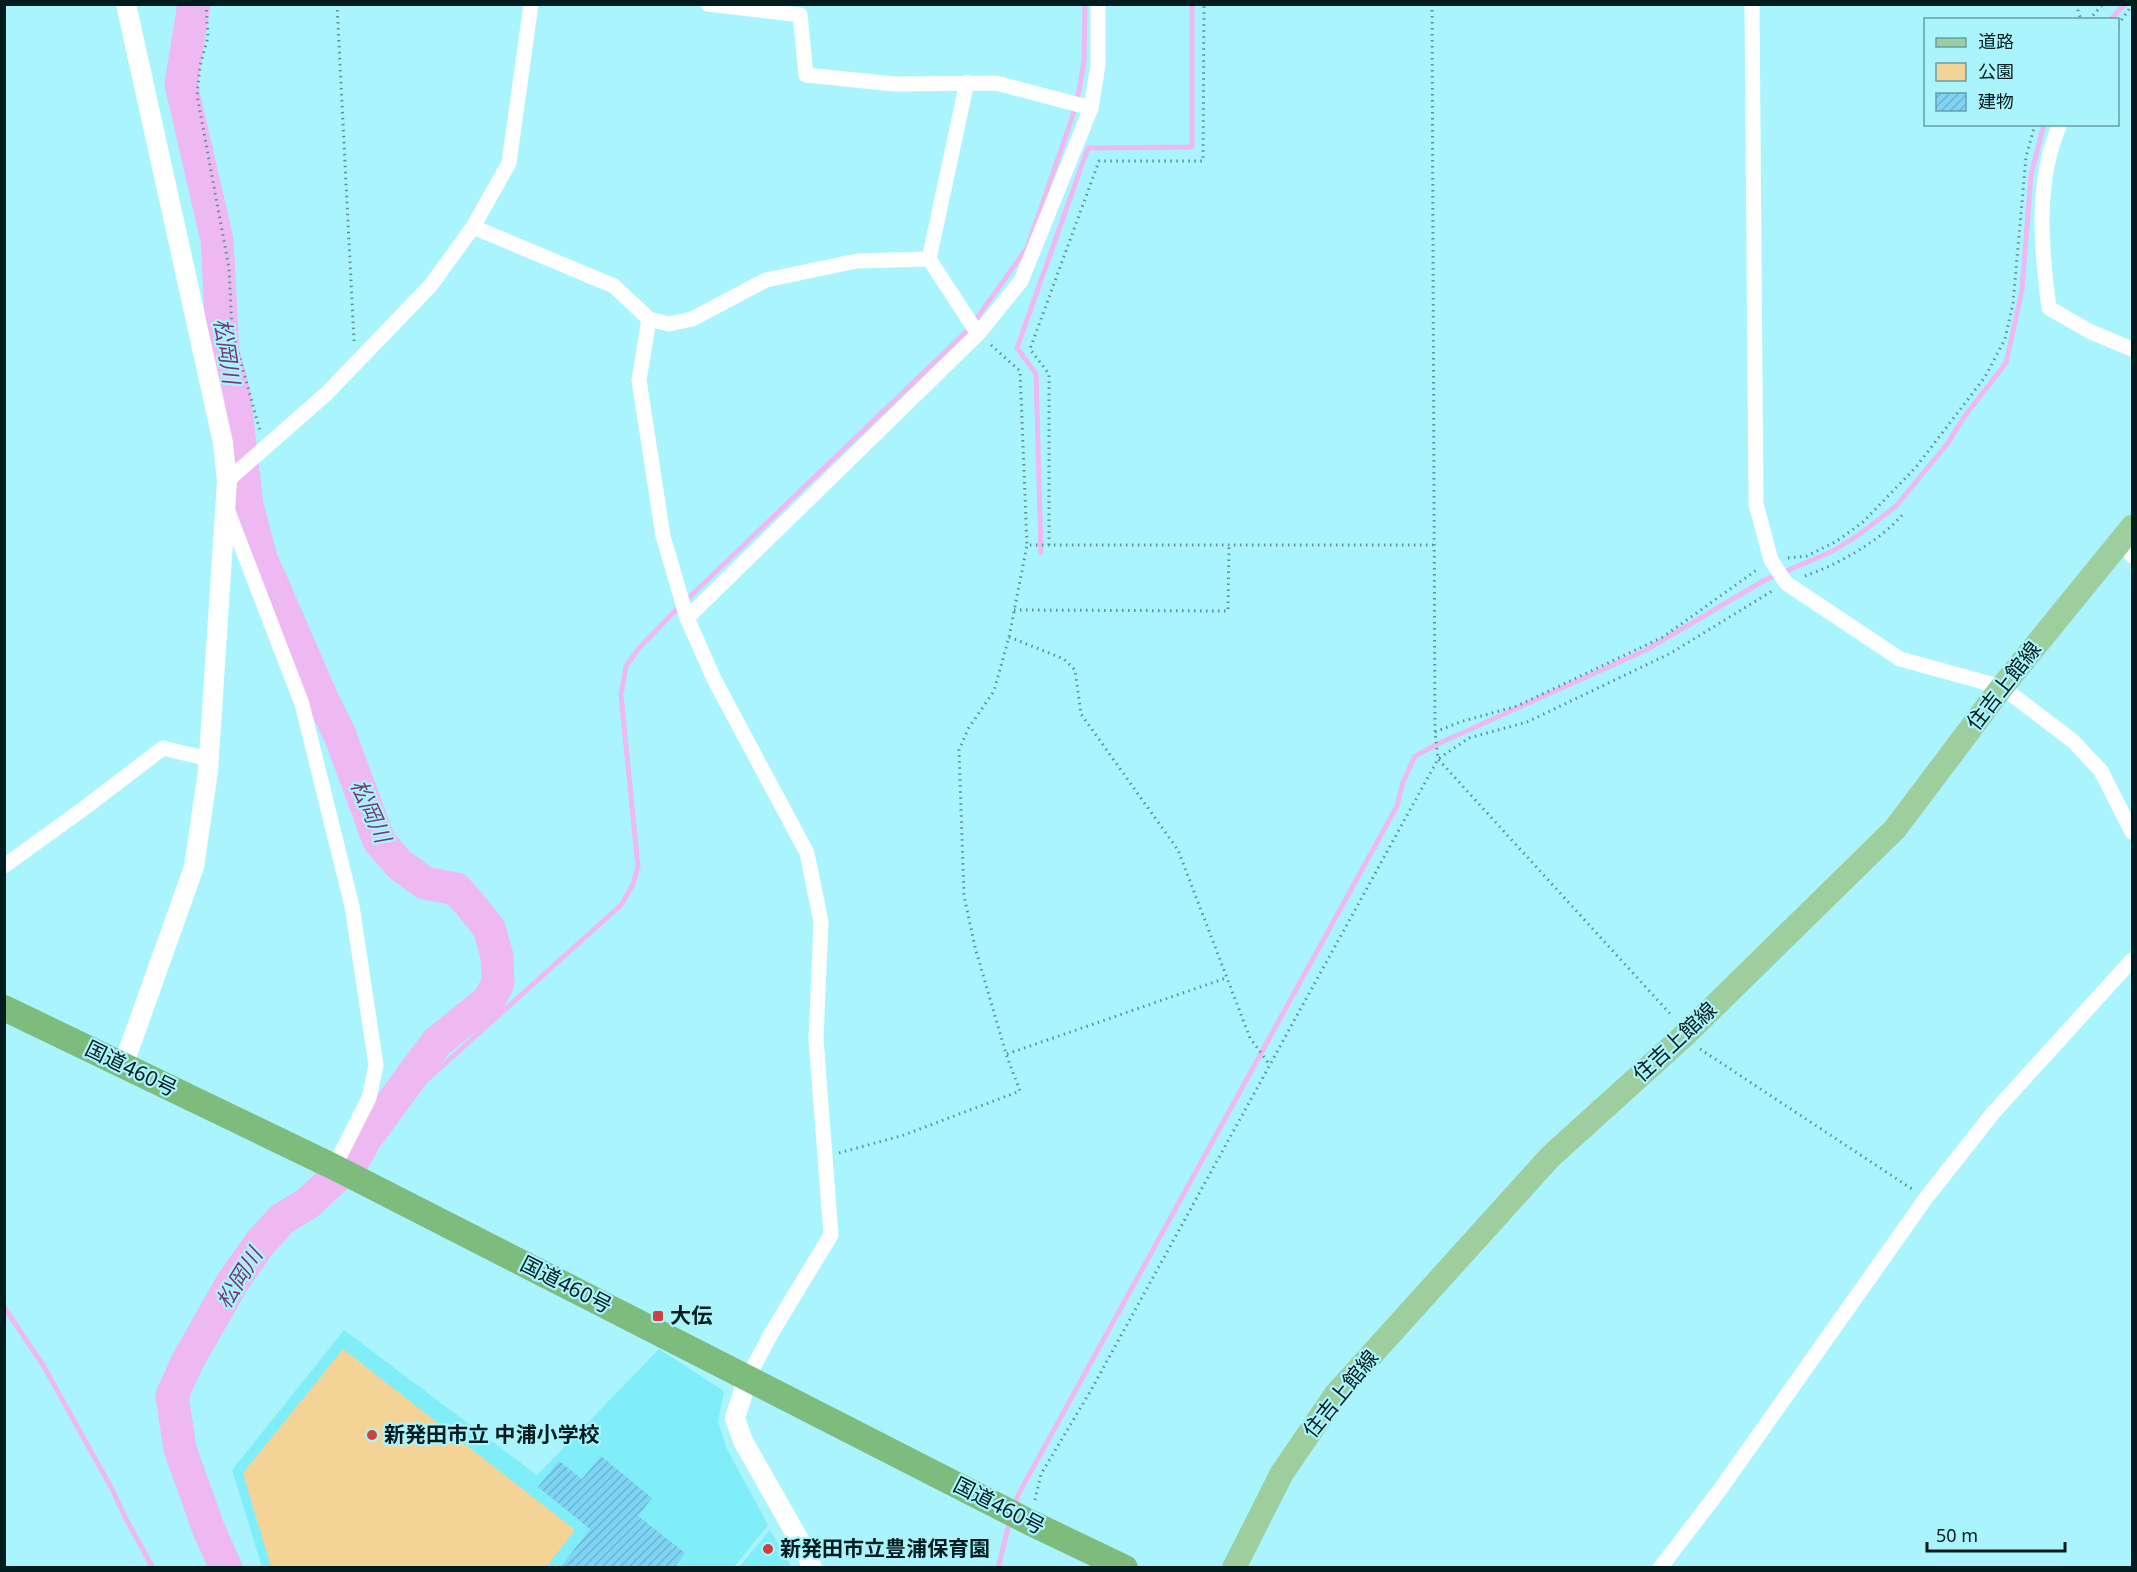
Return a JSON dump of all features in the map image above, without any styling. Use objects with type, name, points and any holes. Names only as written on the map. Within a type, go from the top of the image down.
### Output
[{"type":"highway","name":"国道460号","points":[[4,1008],[334,1167],[1029,1522],[1125,1568]]},
{"type":"main road","name":"住吉上館線","points":[[1234,1568],[1282,1473],[1336,1394],[1550,1157],[1687,1033],[1894,829],[2002,687],[2129,541]]},
{"type":"street","points":[[123,1066],[194,867],[209,759],[226,507],[223,443],[126,4]]},
{"type":"street","points":[[226,481],[327,393],[431,285],[473,227],[509,163],[531,4]]},
{"type":"street","points":[[708,4],[800,15],[806,75],[894,84],[996,83],[1091,108]]},
{"type":"street","points":[[687,618],[978,334],[1021,281],[1091,108],[1098,65],[1098,4]]},
{"type":"street","points":[[1752,4],[1756,504],[1771,560],[1786,583],[1899,659],[2002,687],[2073,741],[2101,771],[2133,832]]},
{"type":"street","points":[[967,82],[929,259],[978,334]]},
{"type":"street","points":[[2059,126],[2053,141],[2045,176],[2042,253],[2049,308],[2091,332],[2133,349]]},
{"type":"street","points":[[473,227],[614,286],[649,319],[669,324],[692,319],[766,280],[857,261],[929,259]]},
{"type":"street","points":[[649,319],[639,380],[663,536],[687,618],[714,679],[807,853],[821,922],[816,1040],[831,1235],[772,1332],[748,1377],[735,1418],[742,1441],[806,1552],[812,1568]]},
{"type":"street","points":[[226,507],[302,704],[352,906],[376,1065],[369,1098],[334,1167]]},
{"type":"street","points":[[4,866],[163,748],[209,759]]},
{"type":"street","points":[[1660,1568],[1719,1491],[1926,1198],[1993,1113],[2133,960]]},
{"type":"path","points":[[206,4],[208,37],[200,66],[197,94],[229,268],[232,330],[265,447]]},
{"type":"path","points":[[337,4],[355,364]]},
{"type":"path","points":[[1049,545],[1049,374],[1030,349],[1099,161],[1203,161],[1204,4]]},
{"type":"path","points":[[1432,4],[1433,545],[1437,759],[1687,1033],[1691,1043],[1926,1198]]},
{"type":"path","points":[[2091,18],[2103,4]]},
{"type":"path","points":[[2119,24],[2133,5]]},
{"type":"path","points":[[1435,732],[1460,722],[1517,706],[1663,637],[1771,560],[1808,556],[1837,541],[1863,522],[1916,467],[1985,377],[2005,339],[2013,303],[2026,157],[2034,126]]},
{"type":"path","points":[[826,1156],[904,1135],[1020,1091],[1006,1054],[975,947],[964,896],[959,750],[968,729],[994,691],[1009,637],[1027,545],[1020,371],[978,334]]},
{"type":"path","points":[[1029,1522],[1041,1474],[1090,1392],[1437,759],[1469,738],[1527,722],[1671,653],[1786,583],[1824,570],[1854,553],[1896,522],[1903,514]]},
{"type":"path","points":[[1027,545],[1433,545]]},
{"type":"path","points":[[1014,610],[1228,611],[1229,545]]},
{"type":"path","points":[[1009,637],[1064,659],[1075,670],[1081,714],[1178,850],[1250,1038],[1270,1065]]},
{"type":"path","points":[[1006,1054],[1226,978]]},
{"type":"shaded area","name":"新発田市立 中浦小学校","points":[[344,1330],[537,1475],[659,1349],[724,1391],[718,1422],[727,1449],[768,1525],[734,1567],[262,1567],[232,1470]]},
{"type":"shaded area","name":"新発田市立豊浦保育園","points":[[770,1530],[792,1567],[739,1567]]},
{"type":"green space","points":[[343,1349],[575,1530],[546,1567],[271,1567],[243,1473]]},
{"type":"building","points":[[601,1456],[652,1498],[638,1516],[685,1553],[674,1568],[560,1568],[590,1529],[538,1487],[559,1461],[582,1479]]},
{"type":"waterway","name":"松岡川","points":[[194,4],[181,84],[217,240],[223,352],[234,393],[247,505],[261,558],[340,735],[379,841],[400,865],[425,883],[456,889],[468,902],[489,928],[497,956],[498,983],[489,1000],[436,1043],[366,1138],[353,1161],[308,1203],[282,1219],[260,1243],[232,1283],[187,1362],[172,1396],[180,1449],[209,1530],[226,1568]]},
{"type":"waterway","points":[[387,1107],[419,1087],[622,904],[633,884],[638,867],[621,695],[626,666],[640,647],[675,611],[969,329],[1027,248],[1072,118],[1079,91],[1084,61],[1085,4]]},
{"type":"waterway","points":[[1041,553],[1036,374],[1017,348],[1088,148],[1192,147],[1192,4]]},
{"type":"waterway","points":[[2112,18],[2125,4]]},
{"type":"waterway","points":[[1014,1508],[1018,1495],[1397,806],[1403,782],[1415,756],[1646,650],[1765,580],[1833,551],[1860,534],[1896,506],[1948,443],[1964,417],[2006,363],[2022,290],[2031,175],[2043,126]]},
{"type":"waterway","points":[[4,1307],[43,1365],[153,1568]]},
{"type":"waterway","points":[[998,1568],[1010,1520]]},
{"type":"place","name":"大伝","points":[[658,1316]]},
{"type":"place","name":"新発田市立 中浦小学校","points":[[372,1435]]},
{"type":"place","name":"新発田市立豊浦保育園","points":[[768,1549]]}]
